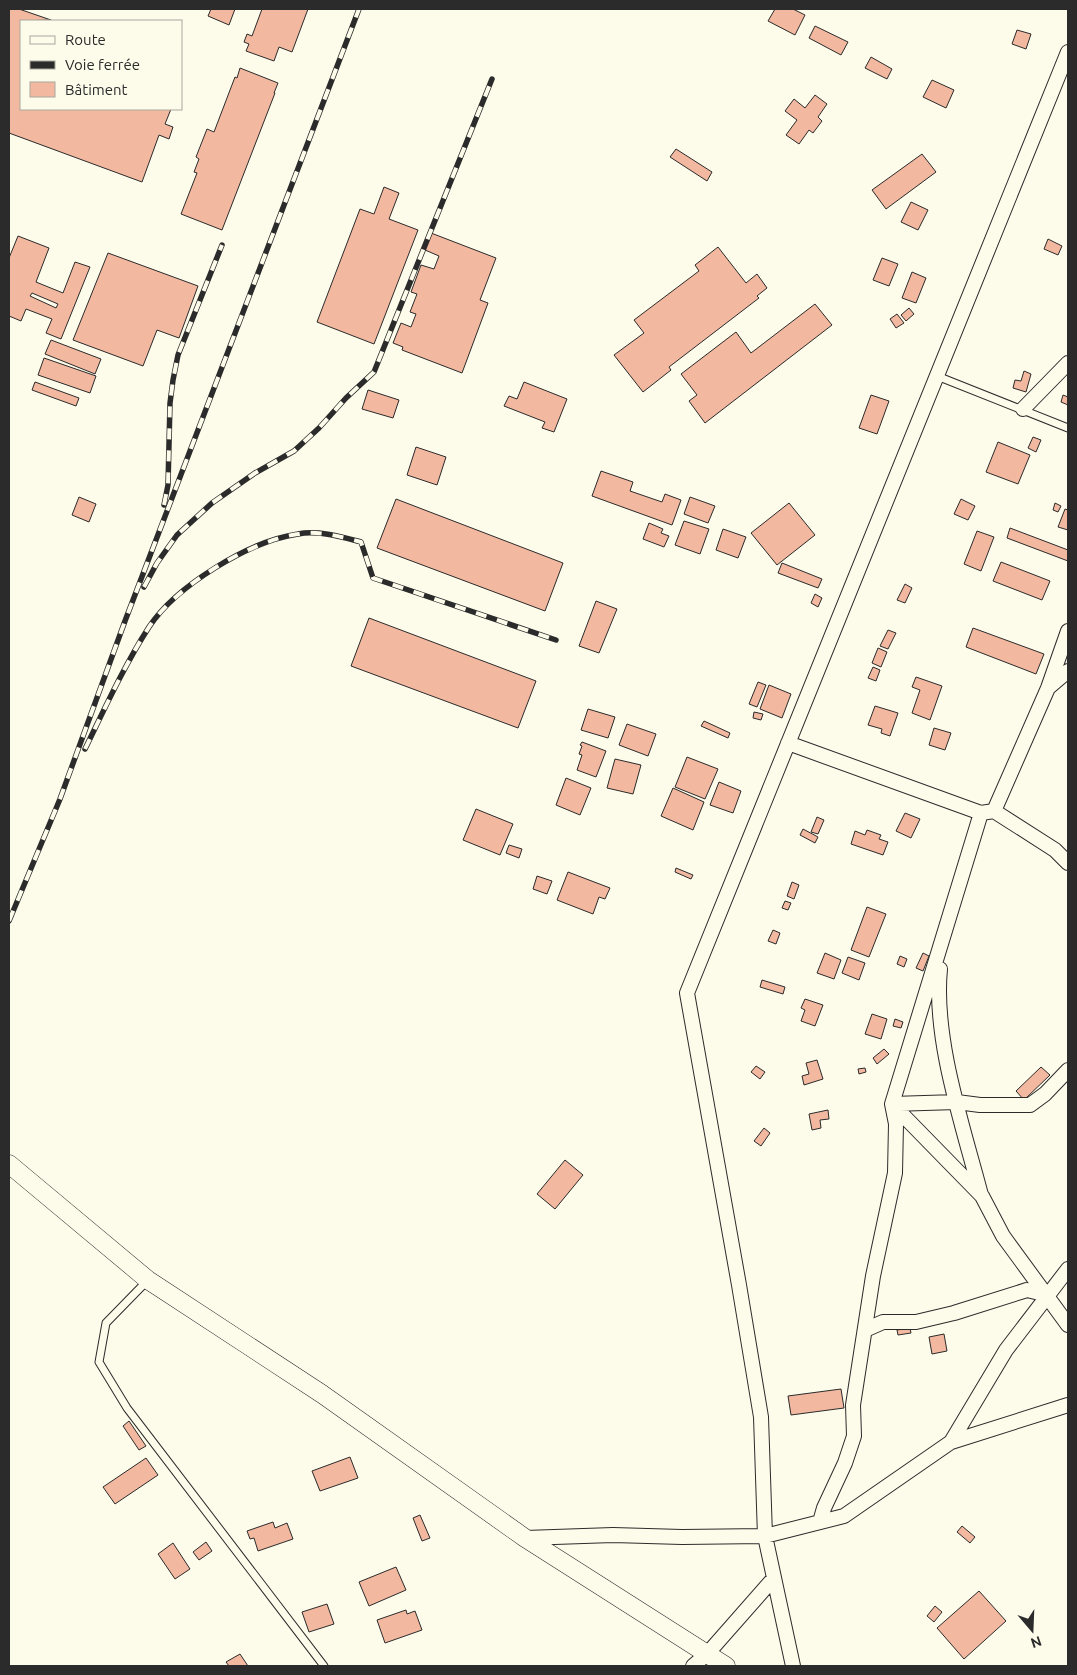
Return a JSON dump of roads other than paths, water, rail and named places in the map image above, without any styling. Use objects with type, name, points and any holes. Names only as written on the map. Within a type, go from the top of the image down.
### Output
[{"type":"street","points":[[793,1666],[765,1536],[761,1417],[687,993],[1068,53]]},
{"type":"street","points":[[1022,409],[1068,363]]},
{"type":"street","points":[[820,1522],[824,1508],[845,1463],[854,1436],[854,1405],[865,1330],[875,1268],[895,1173],[896,1124],[892,1104],[946,926],[987,812],[1048,688],[1068,631]]},
{"type":"street","points":[[1048,688],[1068,671]]},
{"type":"street","points":[[788,743],[987,812],[1055,850],[1068,863]]},
{"type":"street","points":[[946,926],[938,987],[939,1014],[957,1102],[982,1196],[1003,1236],[1068,1325]]},
{"type":"street","points":[[892,1104],[957,1102],[980,1105],[1030,1105],[1045,1094],[1068,1070]]},
{"type":"street","points":[[892,1104],[982,1196]]},
{"type":"street","points":[[9,1164],[148,1280],[322,1394],[525,1538],[726,1666]]},
{"type":"street","points":[[951,1442],[1006,1350],[1068,1269]]},
{"type":"street","points":[[865,1330],[883,1322],[916,1322],[954,1313],[1027,1290],[1048,1296]]},
{"type":"street","points":[[525,1538],[613,1535],[682,1537],[765,1536],[844,1516],[951,1442],[1068,1405]]},
{"type":"street","points":[[693,1666],[708,1653],[774,1578]]},
{"type":"lane","points":[[937,376],[1068,428]]},
{"type":"lane","points":[[148,1280],[106,1323],[99,1362],[127,1408],[324,1666]]},
{"type":"railway","points":[[9,921],[60,799],[125,621],[359,9]]},
{"type":"railway","points":[[144,587],[157,563],[177,535],[212,503],[255,473],[294,451],[374,372],[492,79]]},
{"type":"railway","points":[[164,505],[168,485],[170,403],[178,355],[222,245]]},
{"type":"railway","points":[[85,749],[131,657],[149,627],[161,612],[195,581],[215,568],[236,556],[279,538],[314,533],[361,542],[373,578],[556,640]]}]
